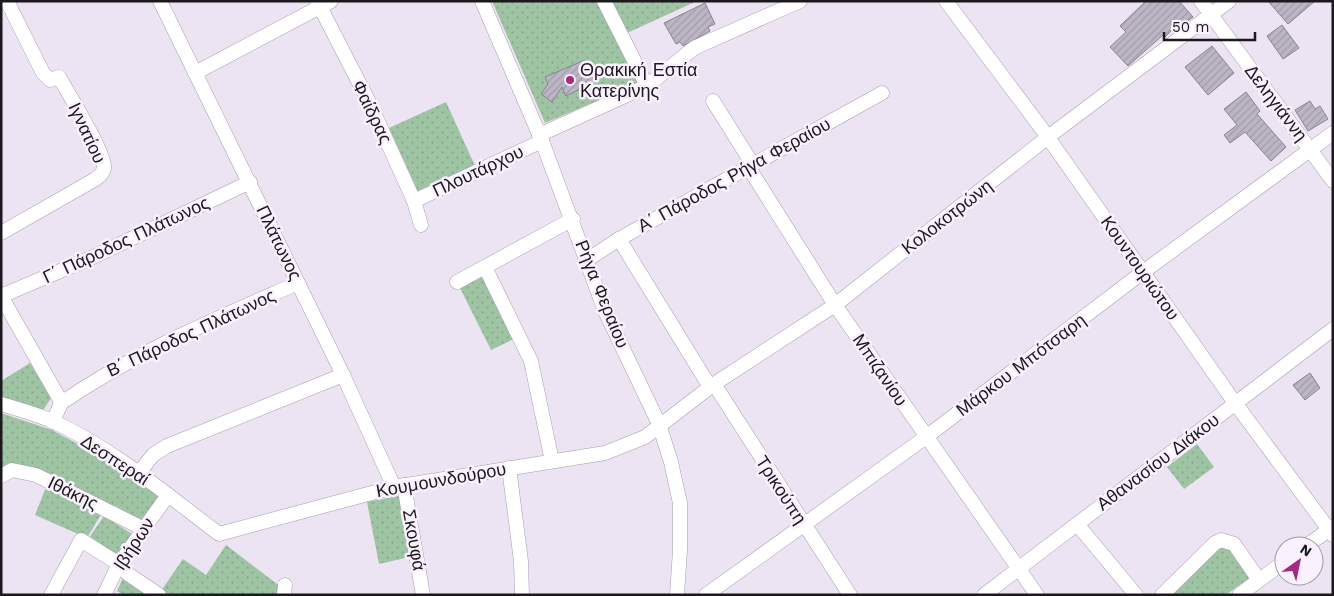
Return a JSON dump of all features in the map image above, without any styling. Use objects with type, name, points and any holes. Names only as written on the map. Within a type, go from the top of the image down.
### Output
[{"type":"street","name":"Ιγνατίου","points":[[1,233],[90,183],[103,173],[105,166],[98,149],[59,77],[50,80],[43,73],[7,1]]},
{"type":"street","name":"Πλάτωνος","points":[[160,1],[399,486]]},
{"type":"street","name":"Ρήγα Φεραίου","points":[[482,1],[573,220],[605,311],[659,424],[671,462],[680,503],[680,550],[677,595]]},
{"type":"street","points":[[604,1],[647,86]]},
{"type":"street","name":"Πλουτάρχου","points":[[414,201],[647,86],[694,48],[800,1]]},
{"type":"street","name":"Κουντουριώτου","points":[[946,1],[1048,137],[1235,403],[1331,531]]},
{"type":"street","name":"Δεληγιάννη","points":[[1201,1],[1333,181]]},
{"type":"street","name":"Κολοκοτρώνη","points":[[659,424],[712,385],[835,305],[1048,137],[1229,1]]},
{"type":"street","points":[[195,73],[323,3]]},
{"type":"street","name":"Φαίδρας","points":[[323,3],[414,201],[420,225]]},
{"type":"street","name":"Α΄ Πάροδος Ρήγα Φεραίου","points":[[587,260],[619,239],[882,93]]},
{"type":"street","name":"Μπιζανίου","points":[[713,101],[835,305],[1037,595]]},
{"type":"street","name":"Μάρκου Μπότσαρη","points":[[706,595],[926,437],[1143,272],[1333,133]]},
{"type":"street","name":"Γ΄ Πάροδος Πλάτωνος","points":[[1,296],[93,257],[250,182]]},
{"type":"street","points":[[457,282],[573,220]]},
{"type":"street","name":"Τρικούπη","points":[[619,239],[850,595]]},
{"type":"street","points":[[485,267],[531,361],[552,461]]},
{"type":"street","name":"Β΄ Πάροδος Πλάτωνος","points":[[61,403],[102,375],[188,331],[298,283]]},
{"type":"street","points":[[1,296],[61,403],[53,422]]},
{"type":"street","name":"Αθανασίου Διάκου","points":[[984,595],[1333,329]]},
{"type":"street","points":[[138,474],[153,455],[167,446],[343,375]]},
{"type":"street","name":"Δεσπεραί","points":[[1,404],[53,422],[138,474],[219,534]]},
{"type":"street","name":"Κουμουνδούρου","points":[[219,534],[399,486],[605,453],[645,437],[659,424]]},
{"type":"street","points":[[509,468],[521,561],[522,595]]},
{"type":"street","name":"Ιθάκης","points":[[1,476],[12,470],[36,475],[144,529]]},
{"type":"street","name":"Σκουφά","points":[[399,486],[423,595]]},
{"type":"street","name":"Ιβήρων","points":[[104,595],[119,564],[168,495]]},
{"type":"street","points":[[1077,524],[1136,595]]},
{"type":"street","points":[[51,595],[81,540],[119,564],[128,574],[159,595]]},
{"type":"street","points":[[1162,595],[1216,543],[1222,540],[1234,544],[1259,580]]},
{"type":"street","points":[[1239,595],[1274,569]]},
{"type":"green space","points":[[492,1],[597,1],[639,83],[545,123]]},
{"type":"green space","points":[[611,1],[697,1],[627,33]]},
{"type":"green space","points":[[446,102],[475,166],[418,192],[389,128]]},
{"type":"green space","points":[[482,271],[516,338],[491,350],[458,284]]},
{"type":"green space","points":[[30,363],[51,398],[44,409],[38,410],[1,398],[1,381]]},
{"type":"green space","points":[[1,413],[52,430],[98,455],[161,497],[143,524],[116,506],[112,509],[106,506],[87,538],[35,515],[50,477],[1,472]]},
{"type":"green space","points":[[1197,444],[1214,467],[1184,489],[1167,467]]},
{"type":"green space","points":[[402,495],[414,556],[379,564],[367,502]]},
{"type":"green space","points":[[104,516],[132,534],[117,556],[89,538]]},
{"type":"green space","points":[[1227,544],[1252,576],[1226,595],[1169,595],[1218,547]]},
{"type":"green space","points":[[226,545],[281,587],[280,595],[167,595],[161,591],[183,559],[206,575]]},
{"type":"green space","points":[[124,576],[151,595],[123,595],[117,591]]},
{"type":"building","points":[[1146,1],[1179,1],[1193,17],[1179,27],[1177,25],[1165,37],[1163,35],[1128,66],[1110,47],[1126,32],[1120,26]]},
{"type":"building","points":[[1268,1],[1315,1],[1288,24]]},
{"type":"building","points":[[705,3],[715,24],[708,27],[710,31],[683,46],[680,42],[676,44],[664,23]]},
{"type":"building","points":[[1282,25],[1299,48],[1283,59],[1267,36]]},
{"type":"building","points":[[1212,46],[1234,73],[1208,95],[1185,67]]},
{"type":"building","name":"Θρακική Εστία Κατερίνης","points":[[585,60],[594,82],[566,96],[562,87],[552,102],[541,94],[548,84],[545,77]]},
{"type":"building","points":[[1246,92],[1260,111],[1257,114],[1286,147],[1271,161],[1245,132],[1230,143],[1224,135],[1237,125],[1224,109]]},
{"type":"building","points":[[1310,101],[1315,109],[1320,106],[1328,119],[1308,131],[1295,110]]},
{"type":"building","points":[[1310,373],[1320,388],[1305,400],[1293,385]]},
{"type":"place","name":"Θρακική Εστία Κατερίνης","points":[[570,80]]}]
